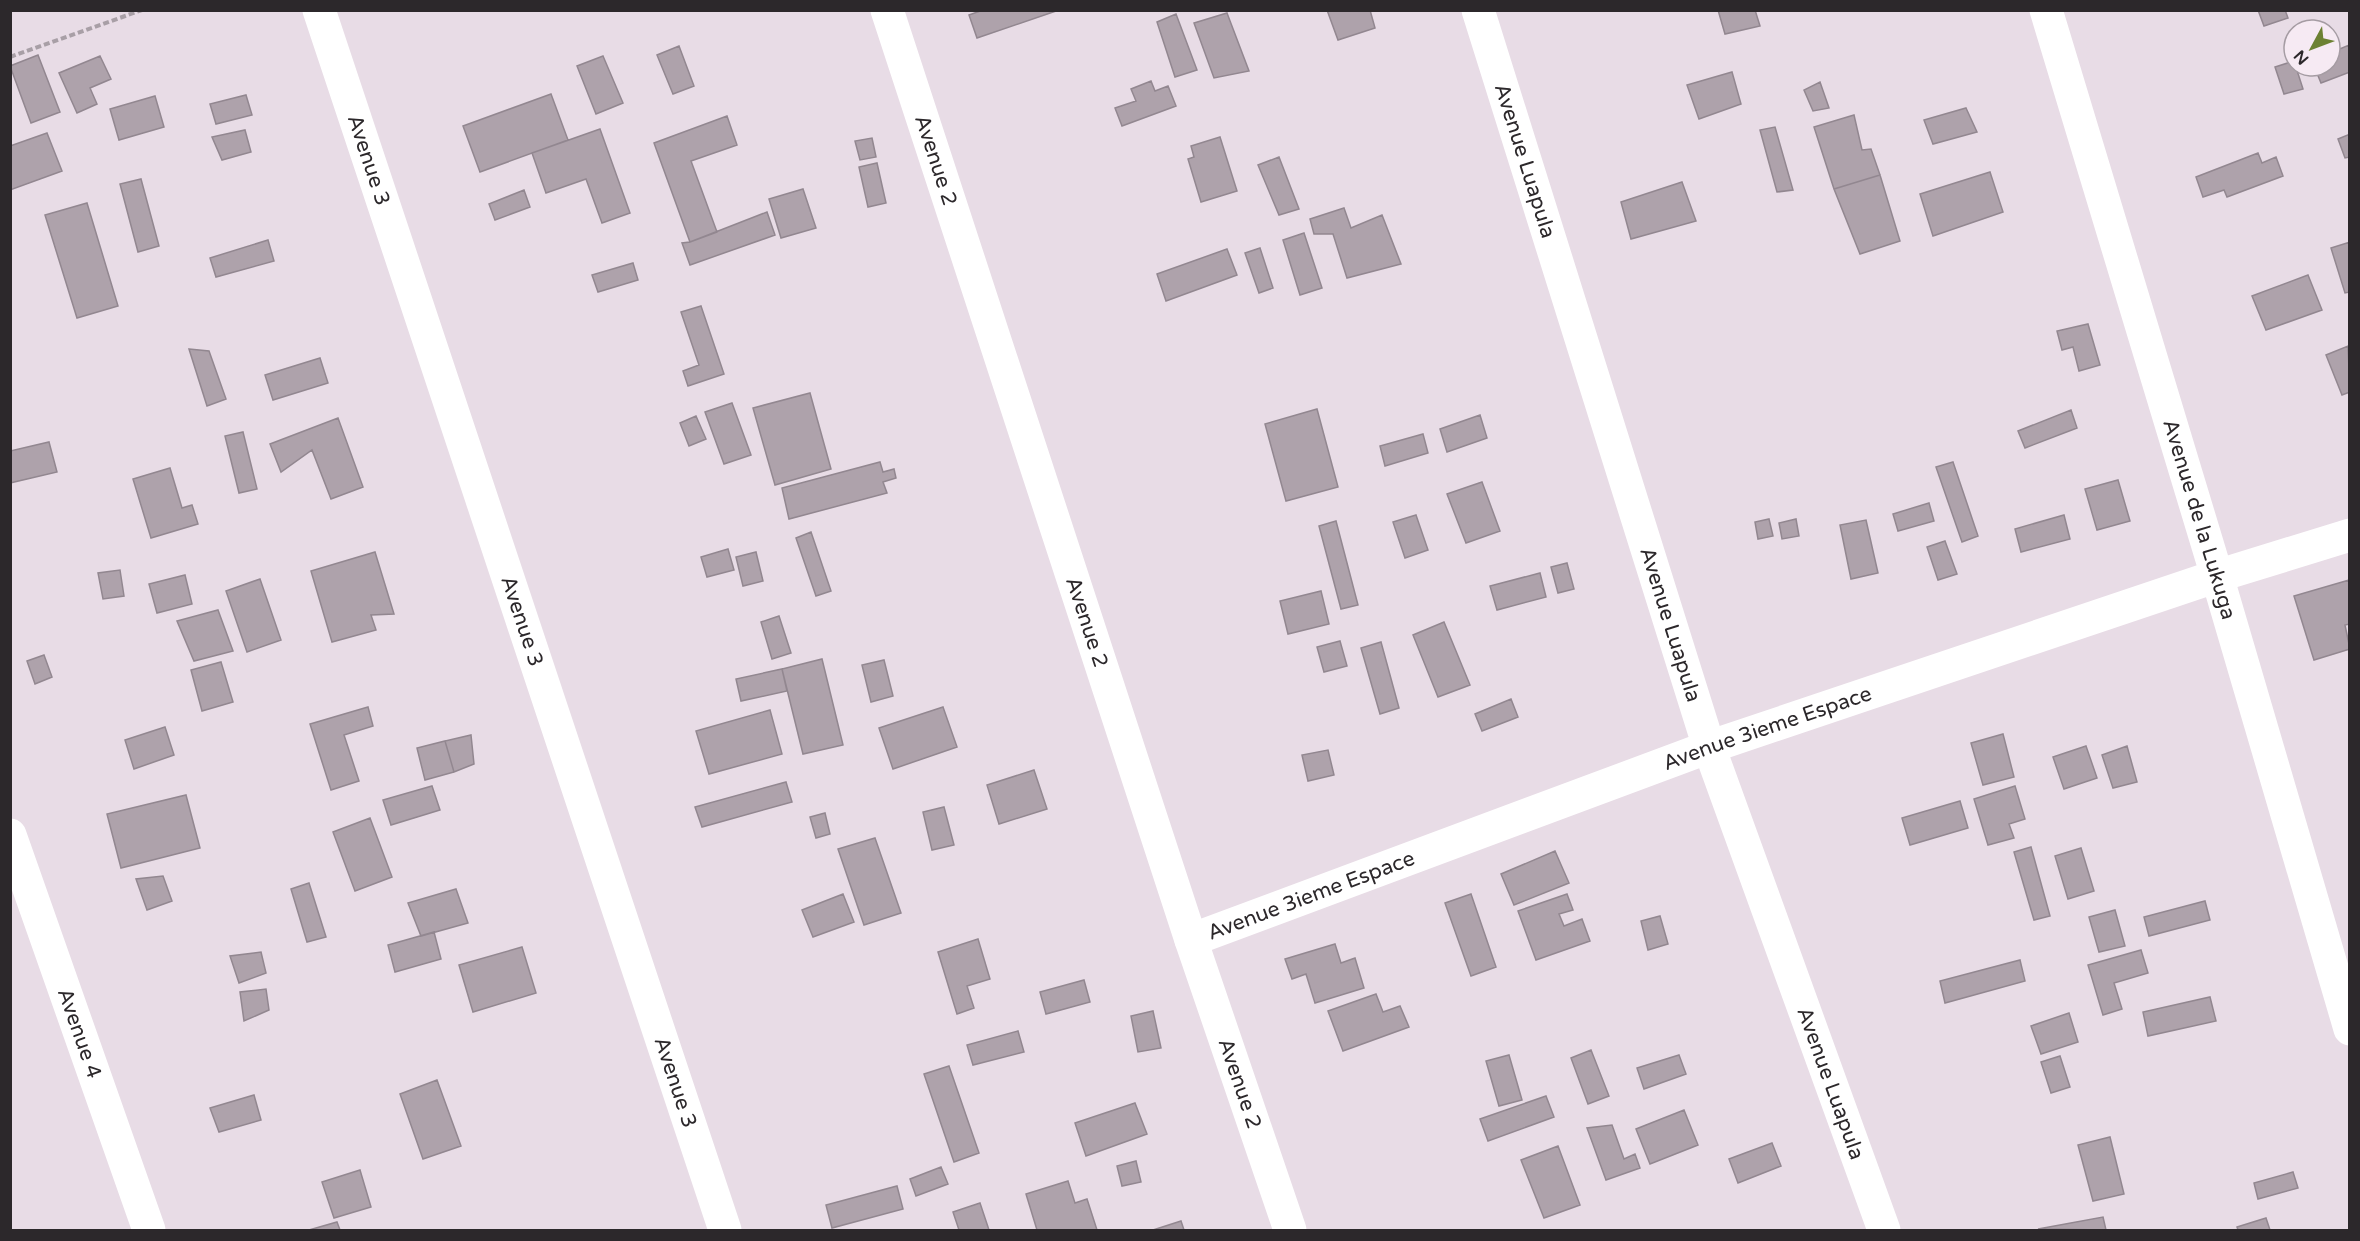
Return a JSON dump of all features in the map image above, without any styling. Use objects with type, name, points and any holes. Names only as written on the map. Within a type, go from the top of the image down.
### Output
[{"type":"street","name":"Avenue 3","points":[[319,10],[725,1230]]},
{"type":"street","name":"Avenue 2","points":[[887,10],[1191,940],[1290,1230]]},
{"type":"street","name":"Avenue Luapula","points":[[1479,10],[1709,747],[1884,1230]]},
{"type":"street","name":"Avenue de la Lukuga","points":[[2046,10],[2217,576],[2349,1029]]},
{"type":"street","name":"Avenue 3ieme Espace","points":[[1191,940],[1709,747],[2217,576],[2349,535]]},
{"type":"street","name":"Avenue 4","points":[[10,835],[149,1230]]},
{"type":"path","points":[[10,57],[142,10]]},
{"type":"building","points":[[983,10],[1059,10],[977,38],[969,15]]},
{"type":"building","points":[[1327,10],[1370,10],[1375,28],[1338,40]]},
{"type":"building","points":[[1718,10],[1755,10],[1760,26],[1725,34]]},
{"type":"building","points":[[2258,10],[2285,10],[2288,18],[2282,18],[2282,20],[2264,26]]},
{"type":"building","points":[[1227,13],[1249,71],[1214,78],[1194,23]]},
{"type":"building","points":[[1176,14],[1197,70],[1175,77],[1157,22]]},
{"type":"building","points":[[2349,45],[2350,72],[2342,75],[2342,48]]},
{"type":"building","points":[[679,46],[694,86],[673,94],[657,55]]},
{"type":"building","points":[[38,55],[60,112],[31,123],[10,66]]},
{"type":"building","points":[[100,56],[111,79],[90,88],[97,104],[77,113],[59,73]]},
{"type":"building","points":[[603,56],[623,103],[596,114],[577,66]]},
{"type":"building","points":[[2282,65],[2282,78],[2299,78],[2303,89],[2284,94],[2275,67]]},
{"type":"building","points":[[1732,72],[1741,104],[1699,119],[1687,85]]},
{"type":"building","points":[[2319,78],[2334,78],[2321,83]]},
{"type":"building","points":[[1151,81],[1155,91],[1168,86],[1176,106],[1122,126],[1115,108],[1136,101],[1131,89]]},
{"type":"building","points":[[1820,82],[1829,108],[1813,111],[1804,90]]},
{"type":"building","points":[[551,94],[568,140],[480,172],[463,126]]},
{"type":"building","points":[[246,95],[252,115],[216,124],[210,104]]},
{"type":"building","points":[[155,96],[164,127],[119,140],[110,109]]},
{"type":"building","points":[[1966,108],[1977,132],[1933,144],[1924,120]]},
{"type":"building","points":[[1854,115],[1862,150],[1871,149],[1880,175],[1834,189],[1814,127]]},
{"type":"building","points":[[727,116],[737,145],[691,161],[717,232],[690,242],[654,143]]},
{"type":"building","points":[[1775,127],[1793,190],[1777,192],[1760,130]]},
{"type":"building","points":[[600,129],[630,213],[602,223],[586,179],[546,193],[532,153]]},
{"type":"building","points":[[245,130],[251,152],[222,160],[212,137]]},
{"type":"building","points":[[47,133],[62,171],[10,190],[10,146]]},
{"type":"building","points":[[2350,134],[2350,157],[2345,158],[2338,139]]},
{"type":"building","points":[[1220,137],[1237,191],[1201,202],[1188,159],[1194,157],[1191,146]]},
{"type":"building","points":[[872,138],[876,157],[860,160],[855,141]]},
{"type":"building","points":[[2258,153],[2262,163],[2276,157],[2283,176],[2227,197],[2224,190],[2203,197],[2196,177]]},
{"type":"building","points":[[1279,157],[1299,209],[1279,215],[1258,165]]},
{"type":"building","points":[[877,163],[886,203],[868,207],[859,167]]},
{"type":"building","points":[[1990,172],[2003,212],[1933,236],[1920,194]]},
{"type":"building","points":[[1880,175],[1900,241],[1860,254],[1834,189]]},
{"type":"building","points":[[141,179],[159,246],[138,252],[120,184]]},
{"type":"building","points":[[1682,182],[1696,221],[1631,239],[1621,202]]},
{"type":"building","points":[[803,189],[816,228],[781,238],[769,199]]},
{"type":"building","points":[[524,190],[530,207],[495,220],[489,204]]},
{"type":"building","points":[[87,203],[118,306],[77,318],[45,215]]},
{"type":"building","points":[[1344,208],[1351,228],[1382,215],[1401,264],[1347,278],[1333,234],[1314,234],[1310,219]]},
{"type":"building","points":[[767,212],[775,235],[690,265],[682,243],[690,242]]},
{"type":"building","points":[[1304,233],[1322,288],[1300,295],[1283,240]]},
{"type":"building","points":[[268,240],[274,261],[216,277],[210,258]]},
{"type":"building","points":[[2350,242],[2350,292],[2345,293],[2331,248]]},
{"type":"building","points":[[1260,248],[1273,288],[1259,293],[1245,253]]},
{"type":"building","points":[[1227,249],[1237,275],[1166,301],[1157,274]]},
{"type":"building","points":[[633,263],[638,280],[598,292],[592,275]]},
{"type":"building","points":[[2308,275],[2322,310],[2266,330],[2252,296]]},
{"type":"building","points":[[701,306],[724,374],[688,386],[683,371],[699,365],[681,312]]},
{"type":"building","points":[[2088,324],[2100,365],[2079,371],[2073,347],[2062,350],[2057,331]]},
{"type":"building","points":[[2348,346],[2350,392],[2342,395],[2326,355]]},
{"type":"building","points":[[189,349],[209,351],[226,399],[207,406]]},
{"type":"building","points":[[320,358],[328,383],[273,400],[265,375]]},
{"type":"building","points":[[810,393],[831,469],[775,485],[753,408]]},
{"type":"building","points":[[732,403],[751,455],[724,464],[705,412]]},
{"type":"building","points":[[1317,409],[1338,487],[1286,501],[1265,424]]},
{"type":"building","points":[[2071,410],[2077,428],[2025,448],[2018,431]]},
{"type":"building","points":[[1480,415],[1487,438],[1447,452],[1440,429]]},
{"type":"building","points":[[696,416],[706,439],[689,446],[680,423]]},
{"type":"building","points":[[338,418],[363,487],[331,499],[312,450],[281,472],[270,444]]},
{"type":"building","points":[[243,432],[257,489],[239,493],[225,436]]},
{"type":"building","points":[[1423,434],[1428,453],[1385,466],[1380,446]]},
{"type":"building","points":[[49,442],[57,472],[10,483],[10,451]]},
{"type":"building","points":[[880,462],[883,472],[894,469],[896,478],[883,482],[887,493],[789,519],[782,488]]},
{"type":"building","points":[[1953,462],[1978,536],[1962,542],[1936,467]]},
{"type":"building","points":[[170,468],[182,508],[192,505],[198,524],[151,538],[133,479]]},
{"type":"building","points":[[2118,480],[2130,521],[2097,530],[2085,489]]},
{"type":"building","points":[[1482,482],[1500,531],[1466,543],[1447,494]]},
{"type":"building","points":[[1929,503],[1934,521],[1898,531],[1893,514]]},
{"type":"building","points":[[1416,515],[1428,550],[1405,558],[1393,522]]},
{"type":"building","points":[[2064,515],[2070,539],[2021,552],[2015,529]]},
{"type":"building","points":[[1769,519],[1773,536],[1758,539],[1755,522]]},
{"type":"building","points":[[1796,519],[1799,536],[1782,539],[1779,523]]},
{"type":"building","points":[[1866,520],[1878,573],[1851,579],[1840,525]]},
{"type":"building","points":[[1336,521],[1358,605],[1341,609],[1319,526]]},
{"type":"building","points":[[811,532],[831,591],[816,596],[796,538]]},
{"type":"building","points":[[1945,541],[1957,574],[1938,580],[1927,547]]},
{"type":"building","points":[[728,549],[734,570],[707,577],[701,557]]},
{"type":"building","points":[[375,552],[394,614],[371,615],[376,630],[332,642],[311,571]]},
{"type":"building","points":[[756,552],[763,581],[743,586],[736,557]]},
{"type":"building","points":[[1567,563],[1574,589],[1558,593],[1551,567]]},
{"type":"building","points":[[120,570],[124,596],[103,599],[98,573]]},
{"type":"building","points":[[1540,573],[1546,597],[1497,610],[1490,586]]},
{"type":"building","points":[[185,575],[192,604],[157,613],[149,584]]},
{"type":"building","points":[[260,579],[281,640],[247,652],[226,591]]},
{"type":"building","points":[[2349,580],[2350,624],[2345,625],[2350,649],[2314,660],[2294,596]]},
{"type":"building","points":[[1321,591],[1329,624],[1288,634],[1280,601]]},
{"type":"building","points":[[218,610],[233,651],[194,661],[177,621]]},
{"type":"building","points":[[779,616],[791,653],[772,659],[761,622]]},
{"type":"building","points":[[1444,622],[1470,685],[1438,697],[1413,635]]},
{"type":"building","points":[[1340,641],[1347,666],[1324,672],[1317,647]]},
{"type":"building","points":[[1381,642],[1399,708],[1380,714],[1361,648]]},
{"type":"building","points":[[44,655],[52,677],[35,684],[27,661]]},
{"type":"building","points":[[822,659],[843,745],[803,754],[782,669]]},
{"type":"building","points":[[884,660],[893,696],[871,702],[862,665]]},
{"type":"building","points":[[221,662],[233,702],[202,711],[191,670]]},
{"type":"building","points":[[782,669],[787,691],[741,701],[736,679]]},
{"type":"building","points":[[1511,699],[1518,717],[1482,731],[1475,714]]},
{"type":"building","points":[[368,707],[373,726],[344,735],[359,781],[331,790],[310,724]]},
{"type":"building","points":[[943,707],[957,747],[893,769],[879,728]]},
{"type":"building","points":[[770,710],[782,754],[709,774],[696,731]]},
{"type":"building","points":[[165,727],[174,755],[134,769],[125,740]]},
{"type":"building","points":[[2003,734],[2014,777],[1983,785],[1971,743]]},
{"type":"building","points":[[471,735],[474,764],[454,772],[445,741]]},
{"type":"building","points":[[445,741],[454,772],[425,780],[417,748]]},
{"type":"building","points":[[2086,746],[2097,778],[2064,789],[2053,757]]},
{"type":"building","points":[[2127,746],[2137,782],[2113,788],[2102,755]]},
{"type":"building","points":[[1328,750],[1334,775],[1308,781],[1302,755]]},
{"type":"building","points":[[1034,770],[1047,809],[999,824],[987,785]]},
{"type":"building","points":[[786,782],[792,802],[702,827],[695,807]]},
{"type":"building","points":[[432,786],[440,810],[391,825],[383,800]]},
{"type":"building","points":[[2015,786],[2025,819],[2009,824],[2014,838],[1988,845],[1974,799]]},
{"type":"building","points":[[186,795],[200,848],[121,868],[107,814]]},
{"type":"building","points":[[1960,801],[1968,828],[1910,845],[1902,818]]},
{"type":"building","points":[[944,807],[954,845],[932,850],[923,812]]},
{"type":"building","points":[[825,813],[830,834],[816,838],[810,817]]},
{"type":"building","points":[[370,818],[392,877],[355,891],[333,832]]},
{"type":"building","points":[[875,838],[901,913],[864,925],[838,849]]},
{"type":"building","points":[[2031,847],[2050,916],[2034,920],[2014,852]]},
{"type":"building","points":[[2081,848],[2094,891],[2068,899],[2055,856]]},
{"type":"building","points":[[1555,851],[1569,883],[1514,905],[1501,874]]},
{"type":"building","points":[[163,876],[172,901],[147,910],[136,879]]},
{"type":"building","points":[[309,883],[326,937],[307,942],[291,889]]},
{"type":"building","points":[[456,889],[468,923],[421,936],[408,903]]},
{"type":"building","points":[[843,894],[854,922],[813,937],[802,910]]},
{"type":"building","points":[[1471,894],[1496,967],[1471,976],[1445,903]]},
{"type":"building","points":[[1567,894],[1573,910],[1559,914],[1564,926],[1582,919],[1590,941],[1536,960],[1518,911]]},
{"type":"building","points":[[2205,901],[2210,920],[2149,936],[2144,917]]},
{"type":"building","points":[[2115,910],[2125,946],[2099,952],[2089,917]]},
{"type":"building","points":[[1660,916],[1668,944],[1648,950],[1641,921]]},
{"type":"building","points":[[434,932],[441,959],[395,972],[388,945]]},
{"type":"building","points":[[978,939],[990,979],[967,986],[974,1008],[957,1014],[938,952]]},
{"type":"building","points":[[1335,944],[1341,963],[1355,958],[1364,988],[1315,1003],[1306,974],[1292,979],[1285,959]]},
{"type":"building","points":[[522,947],[536,993],[473,1012],[459,965]]},
{"type":"building","points":[[2141,950],[2148,973],[2114,983],[2122,1009],[2103,1015],[2088,965]]},
{"type":"building","points":[[261,952],[266,973],[239,983],[230,956]]},
{"type":"building","points":[[2020,960],[2025,981],[1945,1003],[1940,981]]},
{"type":"building","points":[[1084,980],[1090,1002],[1046,1014],[1040,992]]},
{"type":"building","points":[[266,989],[269,1010],[244,1021],[240,992]]},
{"type":"building","points":[[1376,994],[1383,1012],[1400,1006],[1409,1027],[1343,1051],[1328,1011]]},
{"type":"building","points":[[2210,997],[2216,1021],[2148,1036],[2143,1012]]},
{"type":"building","points":[[1153,1011],[1161,1048],[1138,1052],[1131,1016]]},
{"type":"building","points":[[2069,1013],[2078,1042],[2041,1054],[2031,1026]]},
{"type":"building","points":[[1018,1031],[1024,1052],[973,1065],[967,1045]]},
{"type":"building","points":[[1591,1050],[1609,1096],[1588,1104],[1571,1058]]},
{"type":"building","points":[[1509,1055],[1522,1100],[1499,1106],[1486,1061]]},
{"type":"building","points":[[1679,1055],[1686,1074],[1644,1089],[1637,1068]]},
{"type":"building","points":[[2060,1056],[2070,1087],[2051,1093],[2041,1062]]},
{"type":"building","points":[[949,1066],[979,1153],[954,1162],[924,1074]]},
{"type":"building","points":[[437,1080],[461,1146],[423,1159],[400,1094]]},
{"type":"building","points":[[254,1095],[261,1120],[219,1132],[210,1108]]},
{"type":"building","points":[[1546,1096],[1554,1117],[1488,1141],[1480,1119]]},
{"type":"building","points":[[1135,1103],[1147,1134],[1086,1156],[1075,1123]]},
{"type":"building","points":[[1684,1110],[1698,1145],[1650,1164],[1636,1129]]},
{"type":"building","points":[[1612,1125],[1624,1159],[1635,1154],[1640,1168],[1606,1180],[1587,1128]]},
{"type":"building","points":[[2110,1137],[2124,1194],[2093,1201],[2078,1145]]},
{"type":"building","points":[[1772,1143],[1781,1166],[1738,1183],[1729,1159]]},
{"type":"building","points":[[1558,1146],[1580,1205],[1544,1218],[1521,1160]]},
{"type":"building","points":[[1136,1161],[1141,1182],[1122,1186],[1117,1166]]},
{"type":"building","points":[[941,1167],[948,1184],[916,1196],[910,1179]]},
{"type":"building","points":[[360,1170],[371,1207],[334,1218],[322,1182]]},
{"type":"building","points":[[2293,1172],[2298,1188],[2258,1199],[2254,1183]]},
{"type":"building","points":[[1068,1181],[1075,1203],[1087,1199],[1097,1230],[1037,1230],[1026,1194]]},
{"type":"building","points":[[897,1186],[903,1209],[832,1228],[826,1205]]},
{"type":"building","points":[[980,1203],[989,1230],[959,1230],[953,1212]]},
{"type":"building","points":[[2103,1217],[2106,1230],[2038,1229]]},
{"type":"building","points":[[2266,1218],[2270,1230],[2238,1230],[2237,1227]]},
{"type":"building","points":[[1181,1221],[1184,1230],[1153,1230]]},
{"type":"building","points":[[337,1222],[340,1230],[309,1230]]}]
